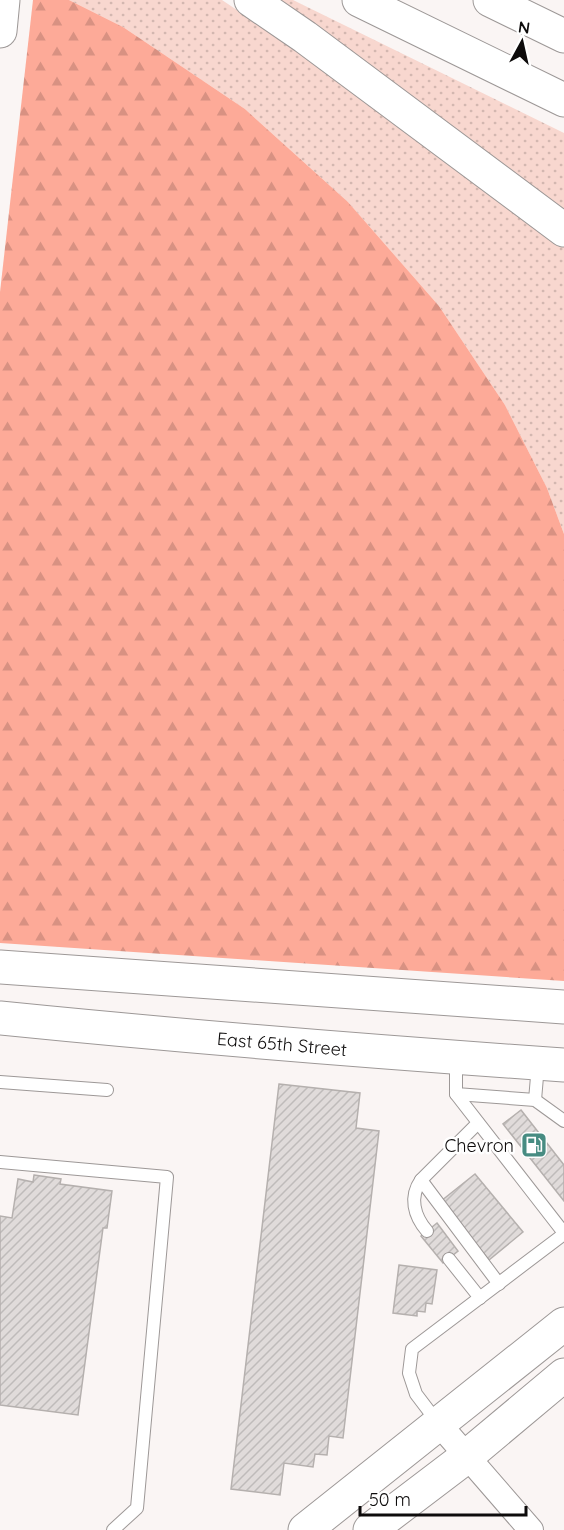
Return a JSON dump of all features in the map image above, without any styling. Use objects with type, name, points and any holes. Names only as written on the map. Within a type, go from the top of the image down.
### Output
[{"type":"main road","points":[[0,31],[3,0]]},
{"type":"main road","points":[[251,0],[314,44],[564,230]]},
{"type":"main road","points":[[359,0],[564,100]]},
{"type":"main road","points":[[490,0],[564,36]]},
{"type":"main road","points":[[0,967],[564,1007]]},
{"type":"main road","name":"East 65th Street","points":[[0,1018],[141,1032],[551,1064]]},
{"type":"main road","points":[[305,1530],[564,1324]]},
{"type":"main road","points":[[370,1530],[466,1457],[564,1375]]},
{"type":"street","points":[[439,1424],[531,1530]]},
{"type":"lane","points":[[439,1424],[416,1394],[409,1373],[412,1350],[564,1233],[456,1094],[456,1058]]},
{"type":"lane","points":[[534,1100],[551,1064]]},
{"type":"lane","points":[[0,1082],[107,1090]]},
{"type":"lane","points":[[456,1094],[534,1100],[564,1121]]},
{"type":"lane","points":[[426,1231],[419,1222],[414,1207],[414,1190],[421,1180],[478,1123]]},
{"type":"lane","points":[[0,1162],[167,1177],[137,1508],[113,1530]]},
{"type":"lane","points":[[421,1180],[499,1284]]},
{"type":"lane","points":[[449,1258],[480,1298]]},
{"type":"shaded area","points":[[69,0],[222,0],[338,78],[564,247],[564,534],[547,488],[505,405],[439,306],[348,202],[245,109],[123,27]]},
{"type":"shaded area","points":[[270,0],[293,0],[564,133],[564,218]]},
{"type":"green space","points":[[33,0],[69,0],[123,27],[245,109],[348,202],[439,306],[505,405],[547,488],[564,534],[564,981],[0,943],[0,292]]},
{"type":"building","points":[[279,1084],[360,1093],[356,1128],[379,1131],[343,1438],[329,1436],[327,1455],[315,1454],[313,1467],[284,1463],[280,1495],[231,1489]]},
{"type":"building","name":"Chevron","points":[[521,1110],[564,1165],[564,1201],[503,1124]]},
{"type":"building","points":[[475,1174],[523,1232],[489,1260],[441,1201]]},
{"type":"building","points":[[34,1175],[61,1179],[60,1184],[112,1191],[107,1228],[103,1228],[78,1415],[0,1405],[0,1216],[12,1218],[18,1179],[33,1182]]},
{"type":"building","points":[[437,1223],[458,1251],[443,1263],[421,1236]]},
{"type":"building","points":[[399,1265],[437,1270],[432,1304],[426,1303],[425,1312],[417,1311],[417,1316],[393,1313]]},
{"type":"place","name":"Chevron","points":[[534,1145]]}]
